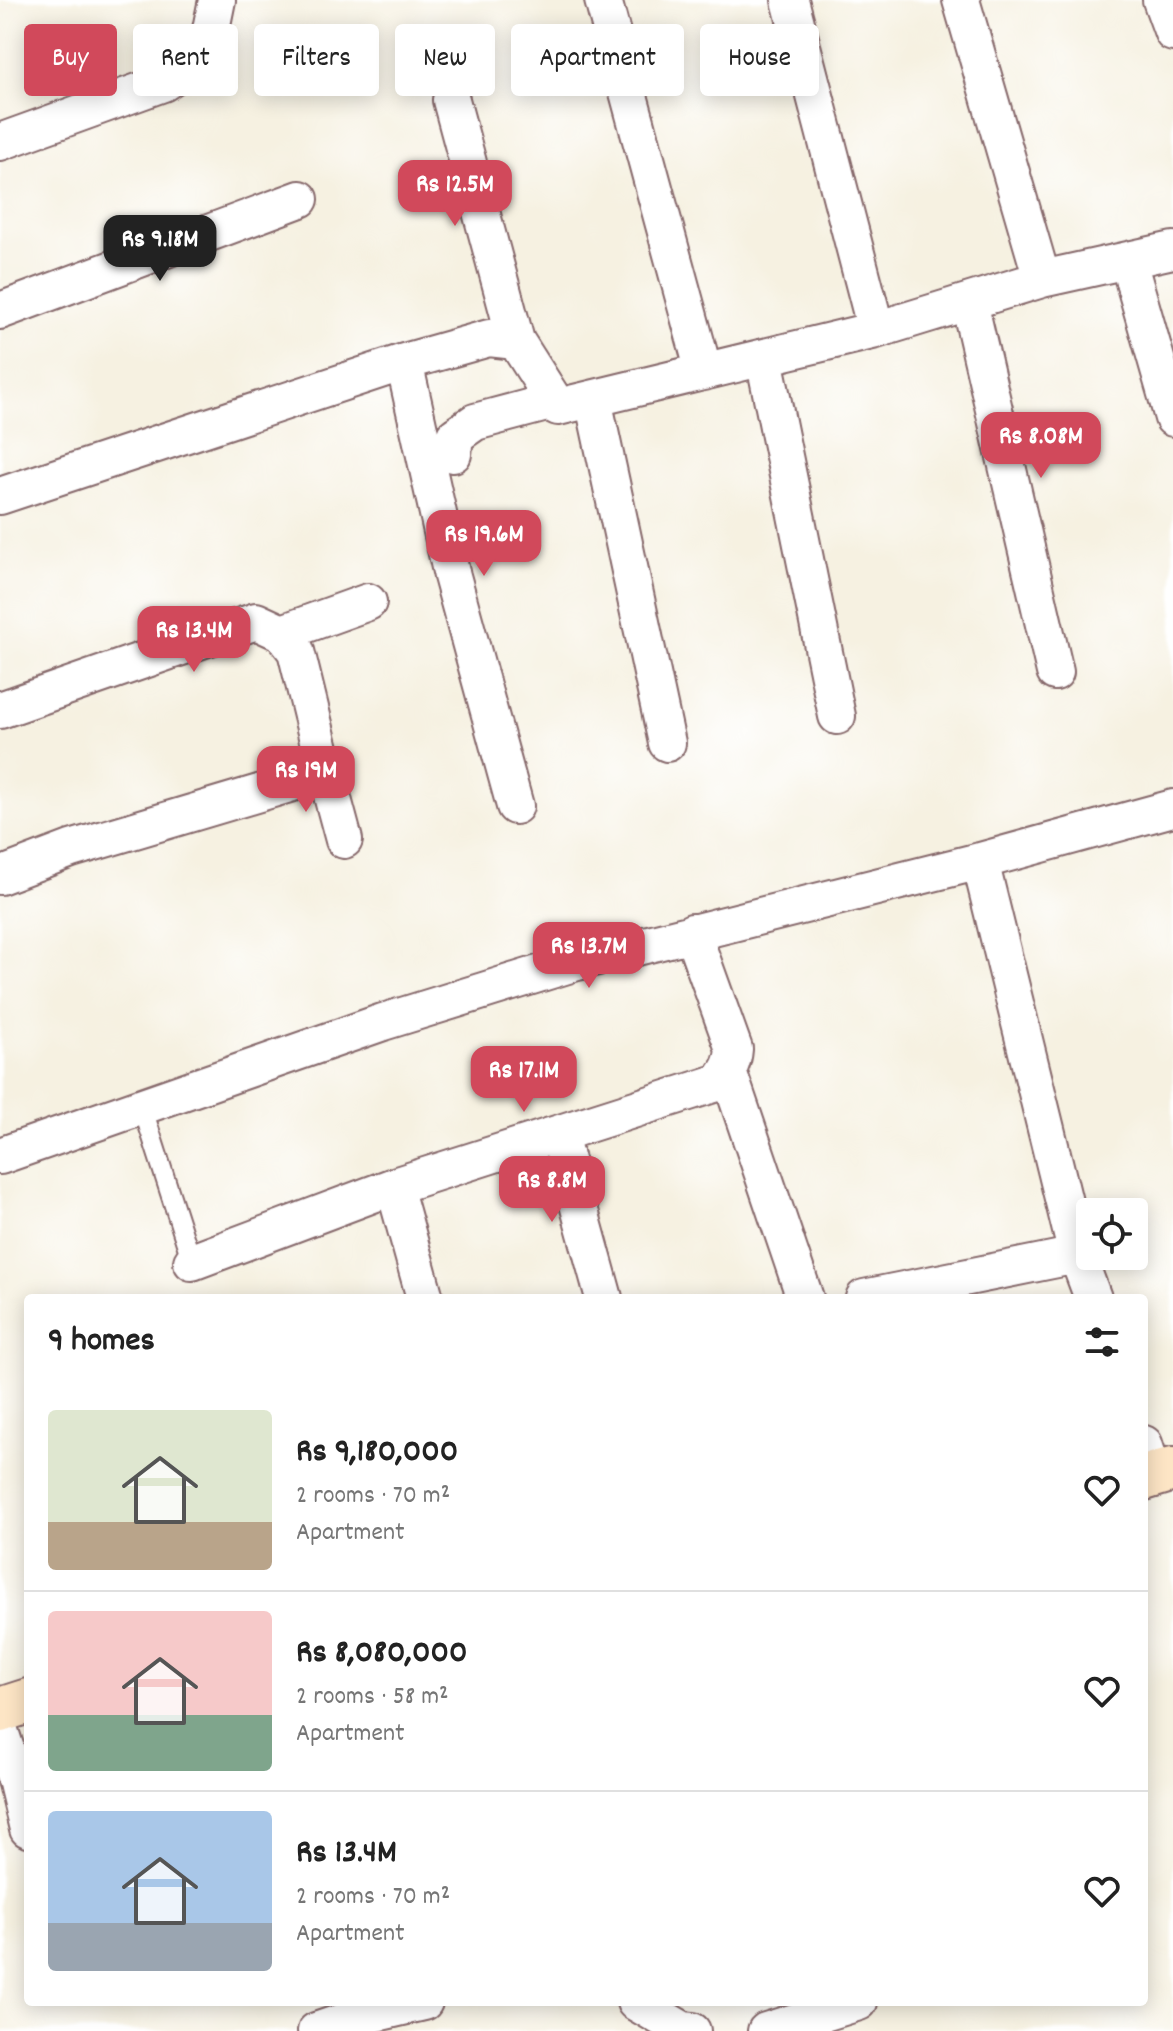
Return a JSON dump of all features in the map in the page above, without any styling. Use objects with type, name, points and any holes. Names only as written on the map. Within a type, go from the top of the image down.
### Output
[{"type":"street","points":[[0,142],[163,83],[206,54],[217,0]]},
{"type":"street","points":[[603,0],[704,372]]},
{"type":"street","points":[[790,0],[876,330]]},
{"type":"street","points":[[961,0],[1042,279]]},
{"type":"street","points":[[1161,0],[1173,33]]},
{"type":"street","points":[[451,100],[516,341],[558,407],[876,330],[1042,279],[1173,250]]},
{"type":"street","points":[[0,311],[300,199]]},
{"type":"street","points":[[1128,261],[1173,418]]},
{"type":"street","points":[[969,302],[1055,672]]},
{"type":"street","points":[[0,496],[404,362],[489,338],[516,341]]},
{"type":"street","points":[[764,358],[837,716]]},
{"type":"street","points":[[404,362],[452,576],[515,806]]},
{"type":"street","points":[[593,399],[667,743]]},
{"type":"street","points":[[453,454],[455,436],[475,422],[554,401]]},
{"type":"street","points":[[282,633],[368,602]]},
{"type":"street","points":[[0,710],[256,621],[282,633],[296,651],[344,840]]},
{"type":"street","points":[[0,876],[71,849],[326,773]]},
{"type":"street","points":[[0,1156],[383,1022],[577,962],[980,861],[1173,808]]},
{"type":"street","points":[[980,861],[1076,1251]]},
{"type":"street","points":[[192,1262],[394,1186],[720,1082],[733,1061],[734,1049],[692,932]]},
{"type":"street","points":[[728,1071],[804,1294]]},
{"type":"street","points":[[559,1135],[603,1294]]},
{"type":"street","points":[[394,1186],[424,1294]]},
{"type":"street","points":[[884,1294],[1076,1255]]},
{"type":"street","points":[[1083,1270],[1092,1294]]},
{"type":"street","points":[[0,1710],[24,1702]]},
{"type":"street","points":[[0,1731],[24,1812]]},
{"type":"street","points":[[316,2031],[354,2025],[412,2006]]},
{"type":"street","points":[[642,2006],[683,2030],[692,2031]]},
{"type":"street","points":[[766,2031],[846,2006]]},
{"type":"lane","points":[[142,1106],[192,1262]]}]
